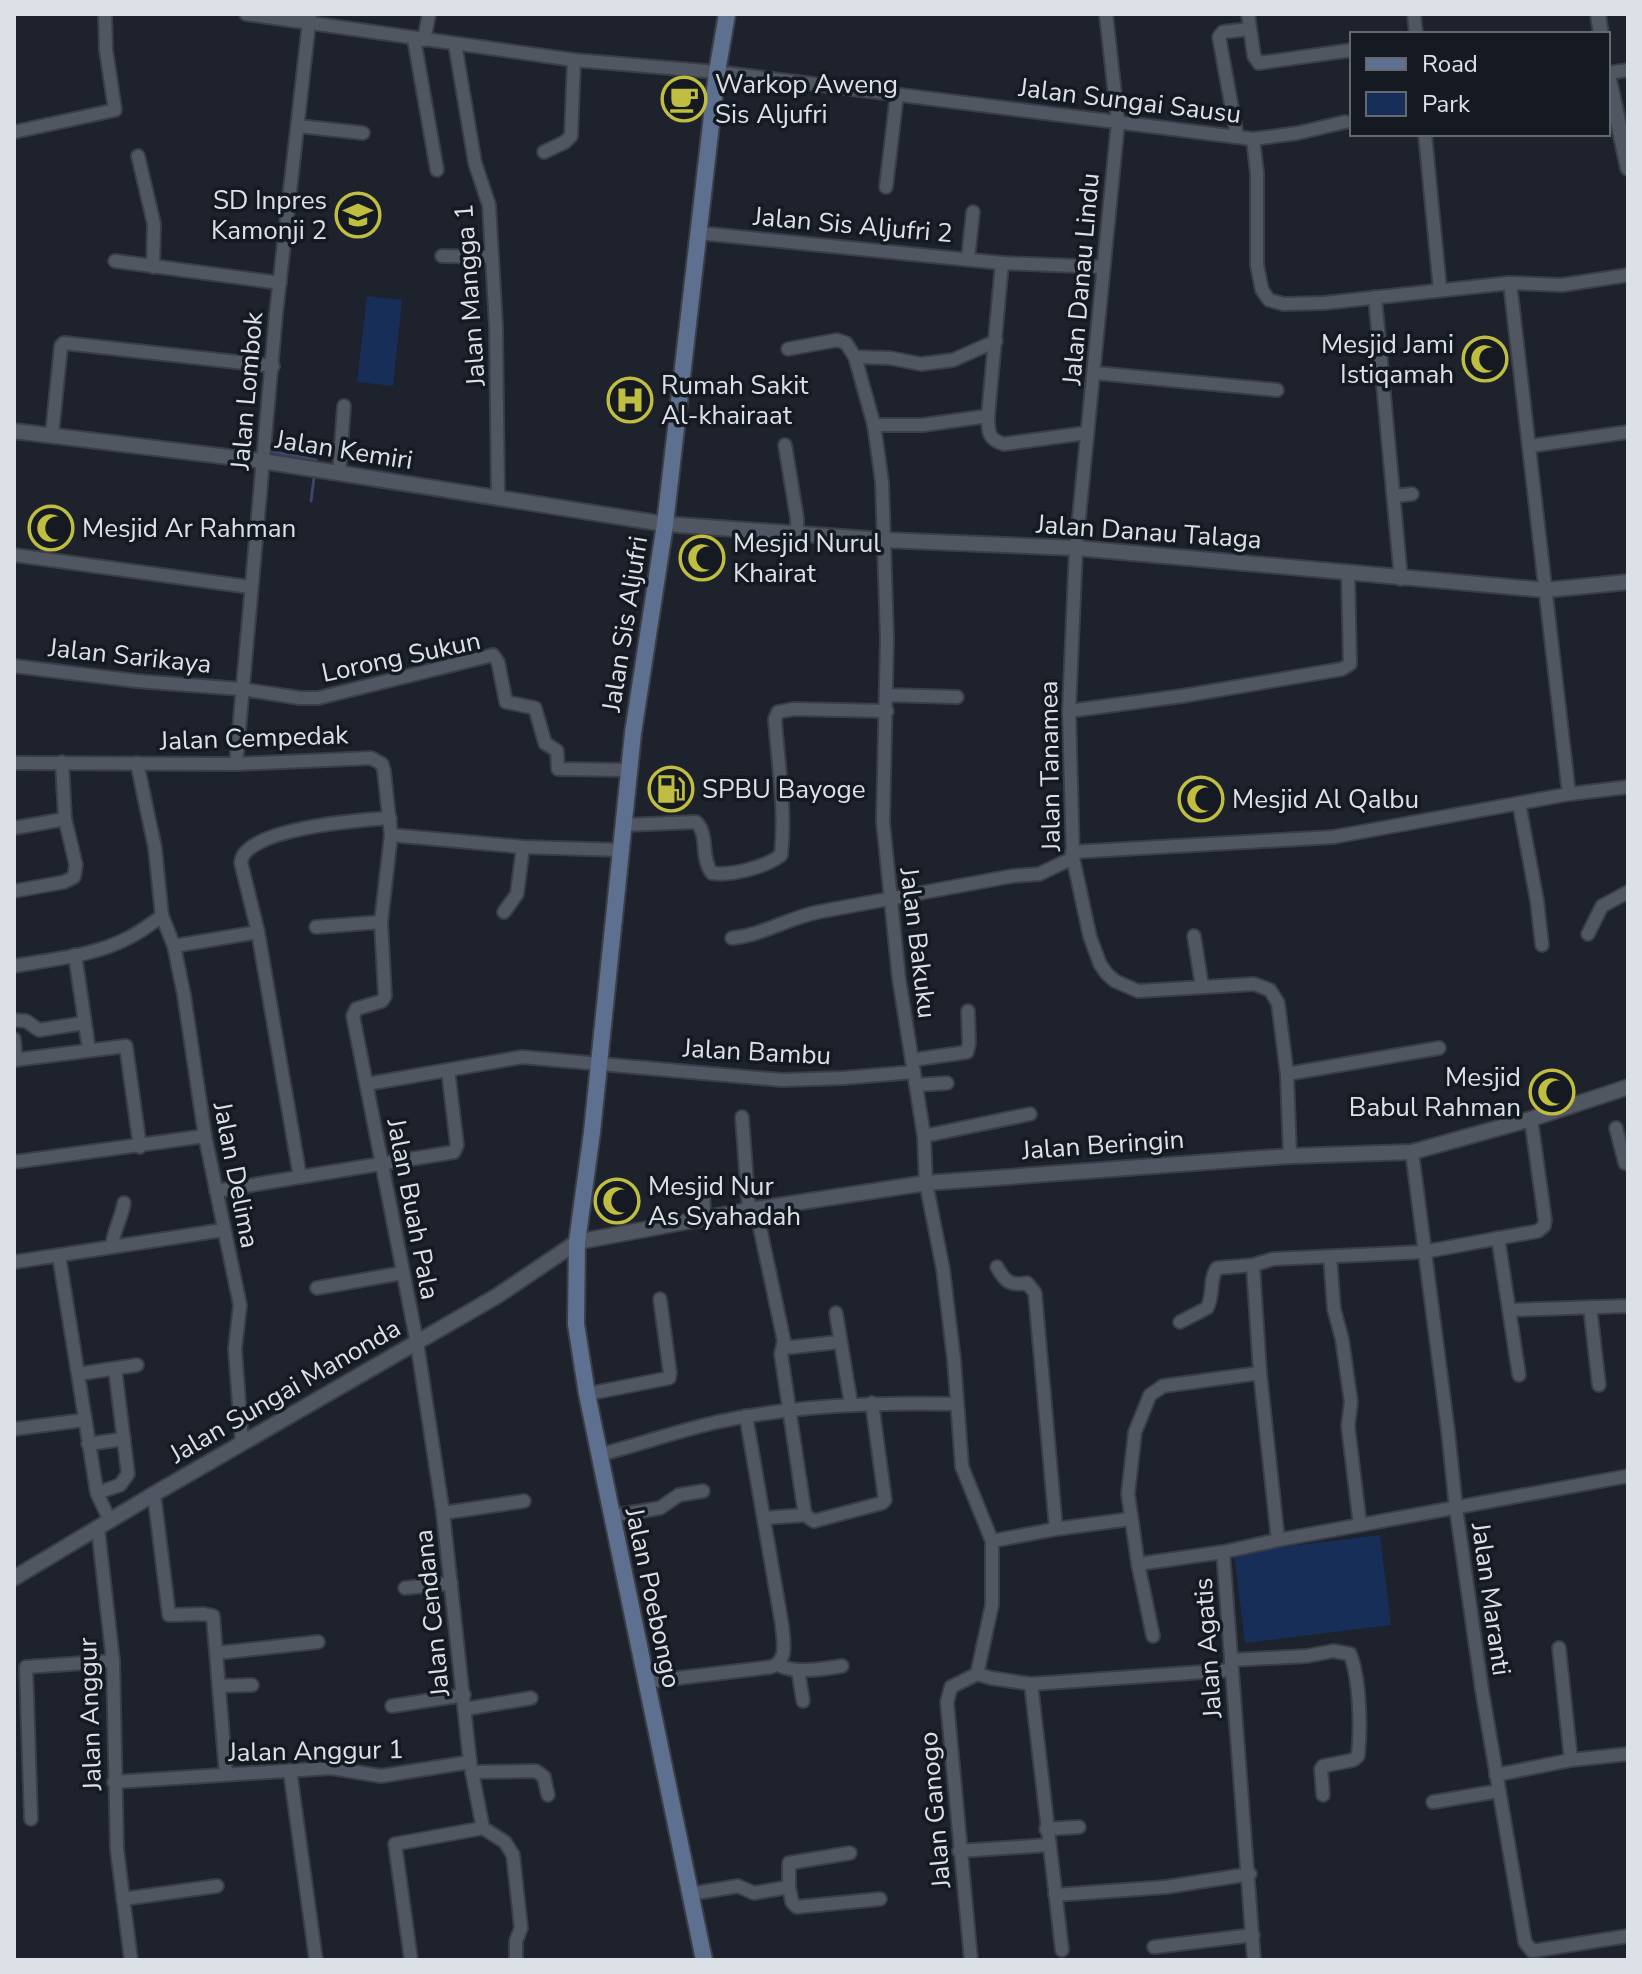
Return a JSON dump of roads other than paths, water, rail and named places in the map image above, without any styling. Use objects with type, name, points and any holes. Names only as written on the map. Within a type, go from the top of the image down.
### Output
[{"type":"main road","name":"Jalan Sis Aljufri","points":[[577,1242],[599,1064],[633,733],[665,524],[717,72],[727,14]]},
{"type":"main road","name":"Jalan Poebongo","points":[[577,1242],[576,1324],[587,1394],[704,1960]]},
{"type":"street","points":[[14,132],[115,110],[106,50],[105,14]]},
{"type":"street","name":"Jalan Sungai Sausu","points":[[246,14],[310,18],[359,31],[574,60],[717,72],[1253,139],[1257,173],[1257,265],[1262,290],[1269,300],[1294,304],[1510,283],[1562,285],[1628,275]]},
{"type":"street","points":[[429,14],[419,39],[437,170]]},
{"type":"street","name":"Jalan Danau Lindu","points":[[1076,548],[1118,122],[1106,14]]},
{"type":"street","points":[[1248,14],[1255,59],[1259,63],[1350,50]]},
{"type":"street","name":"Jalan Lombok","points":[[236,764],[262,461],[310,18]]},
{"type":"street","points":[[1237,136],[1219,40],[1223,32],[1250,29]]},
{"type":"street","name":"Jalan Mangga 1","points":[[455,44],[475,163],[489,205],[499,432],[498,499]]},
{"type":"street","points":[[544,152],[571,136],[574,60]]},
{"type":"street","points":[[1610,83],[1628,168]]},
{"type":"street","points":[[886,187],[897,94]]},
{"type":"street","points":[[1253,139],[1345,122]]},
{"type":"street","points":[[298,126],[363,133]]},
{"type":"street","points":[[1425,136],[1440,289]]},
{"type":"street","points":[[138,156],[154,224],[153,267]]},
{"type":"street","points":[[968,258],[973,212]]},
{"type":"street","name":"Jalan Sis Aljufri 2","points":[[699,233],[1002,263],[1102,267]]},
{"type":"street","points":[[442,256],[492,257]]},
{"type":"street","points":[[115,261],[280,283]]},
{"type":"street","points":[[1002,263],[988,416],[989,436],[994,442],[1004,444],[1086,433]]},
{"type":"street","points":[[1510,283],[1569,794]]},
{"type":"street","points":[[1375,297],[1401,579]]},
{"type":"street","points":[[788,349],[837,340],[846,343],[855,357],[890,358],[921,364],[953,360],[996,341]]},
{"type":"street","points":[[52,434],[61,346],[64,343],[273,366]]},
{"type":"street","name":"Jalan Bakuku","points":[[855,357],[874,425],[882,482],[887,695],[883,822],[899,979],[924,1136],[926,1183],[943,1269],[962,1467],[992,1541],[992,1605],[977,1674]]},
{"type":"street","points":[[1095,373],[1277,390]]},
{"type":"street","points":[[339,474],[344,406]]},
{"type":"street","points":[[874,425],[923,425],[988,416]]},
{"type":"street","name":"Jalan Kemiri","points":[[14,431],[262,461],[665,524]]},
{"type":"street","points":[[1530,446],[1628,432]]},
{"type":"street","points":[[785,445],[797,534]]},
{"type":"street","points":[[1395,496],[1412,494]]},
{"type":"street","name":"Jalan Danau Talaga","points":[[665,524],[884,540],[1076,548],[1546,590],[1628,582]]},
{"type":"street","name":"Jalan Tanamea","points":[[1076,548],[1069,711],[1072,855],[1090,937],[1107,974],[1138,991],[1254,984],[1270,990],[1278,1003],[1287,1074],[1290,1156]]},
{"type":"street","points":[[14,555],[250,587]]},
{"type":"street","points":[[1069,711],[1342,669],[1350,664],[1348,573]]},
{"type":"street","name":"Lorong Sukun","points":[[241,689],[300,698],[327,697],[493,655],[498,662],[506,702],[535,708],[545,743],[557,751],[558,769],[631,770]]},
{"type":"street","name":"Jalan Sarikaya","points":[[14,666],[137,681],[241,689]]},
{"type":"street","points":[[887,695],[957,697]]},
{"type":"street","points":[[624,825],[696,822],[702,829],[706,864],[712,873],[727,873],[776,860],[781,855],[784,806],[777,714],[785,709],[887,711]]},
{"type":"street","name":"Jalan Cempedak","points":[[14,763],[236,764],[364,757],[378,760],[384,771],[391,835]]},
{"type":"street","points":[[14,891],[64,882],[74,877],[76,865],[65,819],[62,762]]},
{"type":"street","name":"Jalan Delima","points":[[137,763],[155,848],[162,916],[174,946],[205,1136],[241,1312],[235,1349],[242,1443]]},
{"type":"street","points":[[732,938],[753,935],[804,915],[1012,876],[1039,874],[1072,855],[1333,837],[1569,794],[1628,787]]},
{"type":"street","points":[[1519,803],[1542,945]]},
{"type":"street","points":[[300,1177],[258,932],[241,857],[245,851],[273,835],[390,818]]},
{"type":"street","points":[[14,828],[65,819]]},
{"type":"street","points":[[391,835],[523,847],[622,850]]},
{"type":"street","name":"Jalan Buah Pala","points":[[391,835],[381,922],[385,996],[382,1001],[356,1009],[353,1013],[417,1343]]},
{"type":"street","points":[[504,912],[517,894],[523,847]]},
{"type":"street","points":[[1588,934],[1602,906],[1628,892]]},
{"type":"street","points":[[14,966],[75,955],[128,939],[162,916]]},
{"type":"street","points":[[316,927],[381,922]]},
{"type":"street","points":[[174,946],[258,932]]},
{"type":"street","points":[[1194,936],[1202,986]]},
{"type":"street","points":[[75,955],[89,1050]]},
{"type":"street","points":[[914,1072],[967,1052],[968,1011]]},
{"type":"street","points":[[14,1020],[26,1021],[39,1030],[84,1023]]},
{"type":"street","points":[[14,1039],[15,1060],[127,1047],[140,1147]]},
{"type":"street","points":[[1287,1074],[1439,1048]]},
{"type":"street","name":"Jalan Buah Pala","points":[[367,1084],[533,1056]]},
{"type":"street","name":"Jalan Bambu","points":[[533,1056],[782,1080],[914,1072]]},
{"type":"street","points":[[216,1191],[446,1155],[456,1150],[448,1070]]},
{"type":"street","points":[[914,1072],[947,1083]]},
{"type":"street","name":"Jalan Beringin","points":[[577,1242],[704,1218],[926,1183],[1290,1156],[1412,1152],[1531,1119],[1628,1087]]},
{"type":"street","points":[[924,1136],[1030,1114]]},
{"type":"street","points":[[742,1117],[752,1210],[781,1319],[789,1412],[805,1515]]},
{"type":"street","points":[[1180,1322],[1207,1308],[1214,1285],[1213,1274],[1217,1268],[1253,1265],[1273,1259],[1423,1252],[1538,1231],[1545,1223],[1531,1119]]},
{"type":"street","points":[[1616,1128],[1625,1163],[1628,1164]]},
{"type":"street","points":[[14,1162],[205,1136]]},
{"type":"street","name":"Jalan Maranti","points":[[1412,1152],[1456,1508],[1496,1775],[1525,1942],[1529,1955],[1628,1936]]},
{"type":"street","points":[[703,1187],[704,1218]]},
{"type":"street","points":[[112,1247],[113,1231],[122,1217],[124,1203]]},
{"type":"street","points":[[14,1262],[223,1230]]},
{"type":"street","points":[[1498,1238],[1519,1375]]},
{"type":"street","name":"Jalan Sungai Manonda","points":[[14,1578],[497,1296],[577,1242]]},
{"type":"street","name":"Jalan Anggur","points":[[59,1256],[88,1444],[104,1525],[113,1661],[117,1850],[131,1960]]},
{"type":"street","points":[[1330,1257],[1334,1309],[1342,1339],[1351,1402],[1348,1426],[1360,1525]]},
{"type":"street","points":[[1253,1265],[1260,1373],[1278,1540]]},
{"type":"street","points":[[997,1267],[1004,1280],[1017,1285],[1027,1283],[1035,1293],[1056,1529]]},
{"type":"street","points":[[317,1288],[402,1273]]},
{"type":"street","points":[[587,1394],[669,1378],[660,1299]]},
{"type":"street","points":[[1509,1310],[1628,1306]]},
{"type":"street","points":[[1590,1307],[1599,1385]]},
{"type":"street","points":[[836,1313],[851,1404]]},
{"type":"street","points":[[783,1348],[839,1342]]},
{"type":"street","name":"Jalan Cendana","points":[[417,1343],[443,1513],[471,1767],[483,1828]]},
{"type":"street","points":[[78,1374],[137,1365]]},
{"type":"street","points":[[97,1493],[120,1485],[127,1475],[115,1369]]},
{"type":"street","points":[[1153,1636],[1128,1494],[1135,1432],[1150,1395],[1163,1386],[1260,1373]]},
{"type":"street","points":[[764,1518],[805,1515],[814,1521],[885,1500],[872,1403]]},
{"type":"street","points":[[598,1455],[655,1441],[685,1429],[746,1416],[851,1404],[957,1404]]},
{"type":"street","points":[[746,1416],[782,1625],[783,1653],[778,1665]]},
{"type":"street","points":[[14,1429],[84,1420]]},
{"type":"street","points":[[88,1444],[124,1439]]},
{"type":"street","name":"Jalan Agatis","points":[[1254,1960],[1250,1874],[1223,1552],[1628,1476]]},
{"type":"street","points":[[611,1516],[660,1508],[679,1495],[703,1491]]},
{"type":"street","points":[[154,1494],[169,1614],[212,1615],[226,1774]]},
{"type":"street","name":"Jalan Cendana","points":[[443,1513],[524,1501]]},
{"type":"street","points":[[992,1541],[1130,1519]]},
{"type":"street","points":[[1138,1564],[1223,1552]]},
{"type":"street","points":[[405,1588],[451,1583]]},
{"type":"street","points":[[217,1653],[318,1642]]},
{"type":"street","points":[[1559,1648],[1571,1760]]},
{"type":"street","points":[[977,1674],[1031,1684],[1232,1665],[1333,1651],[1347,1652],[1354,1667],[1358,1756],[1353,1760],[1323,1766],[1323,1795]]},
{"type":"street","points":[[31,1819],[26,1667],[113,1661]]},
{"type":"street","points":[[645,1682],[778,1665],[798,1670],[842,1666]]},
{"type":"street","points":[[798,1670],[803,1701]]},
{"type":"street","name":"Jalan Ganogo","points":[[971,1960],[959,1851],[948,1696],[957,1683],[977,1674]]},
{"type":"street","points":[[1031,1684],[1062,1950]]},
{"type":"street","points":[[219,1686],[252,1685]]},
{"type":"street","points":[[392,1706],[464,1695]]},
{"type":"street","name":"Jalan Cendana","points":[[465,1709],[531,1698]]},
{"type":"street","points":[[1496,1775],[1571,1760],[1628,1754]]},
{"type":"street","name":"Jalan Anggur 1","points":[[114,1782],[338,1768],[381,1776],[471,1767],[536,1771],[544,1777],[548,1795]]},
{"type":"street","points":[[290,1771],[316,1960]]},
{"type":"street","points":[[1433,1802],[1499,1791]]},
{"type":"street","points":[[1046,1829],[1079,1827]]},
{"type":"street","points":[[411,1960],[395,1844],[483,1828],[505,1842],[513,1855],[521,1928],[516,1941],[516,1960]]},
{"type":"street","points":[[959,1851],[1048,1845]]},
{"type":"street","points":[[850,1853],[789,1863],[792,1902],[797,1907],[880,1899]]},
{"type":"street","points":[[1055,1895],[1166,1887],[1250,1874]]},
{"type":"street","points":[[123,1899],[217,1886]]},
{"type":"street","points":[[690,1894],[738,1886],[754,1893],[789,1887]]},
{"type":"street","points":[[1154,1947],[1253,1935]]},
{"type":"waterway","points":[[296,193],[303,129]]},
{"type":"waterway","points":[[269,451],[316,460]]},
{"type":"waterway","points":[[311,501],[314,478]]},
{"type":"place","name":"Warkop Aweng Sis Aljufri","points":[[684,99]]},
{"type":"place","name":"SD Inpres Kamonji 2","points":[[358,215]]},
{"type":"place","name":"Mesjid Jami Istiqamah","points":[[1485,359]]},
{"type":"place","name":"Rumah Sakit Al-khairaat","points":[[630,400]]},
{"type":"place","name":"Mesjid Ar Rahman","points":[[51,528]]},
{"type":"place","name":"Mesjid Nurul Khairat","points":[[702,558]]},
{"type":"place","name":"SPBU Bayoge","points":[[671,789]]},
{"type":"place","name":"Mesjid Al Qalbu","points":[[1201,799]]},
{"type":"place","name":"Mesjid Babul Rahman","points":[[1552,1092]]},
{"type":"place","name":"Mesjid Nur As Syahadah","points":[[617,1201]]}]
